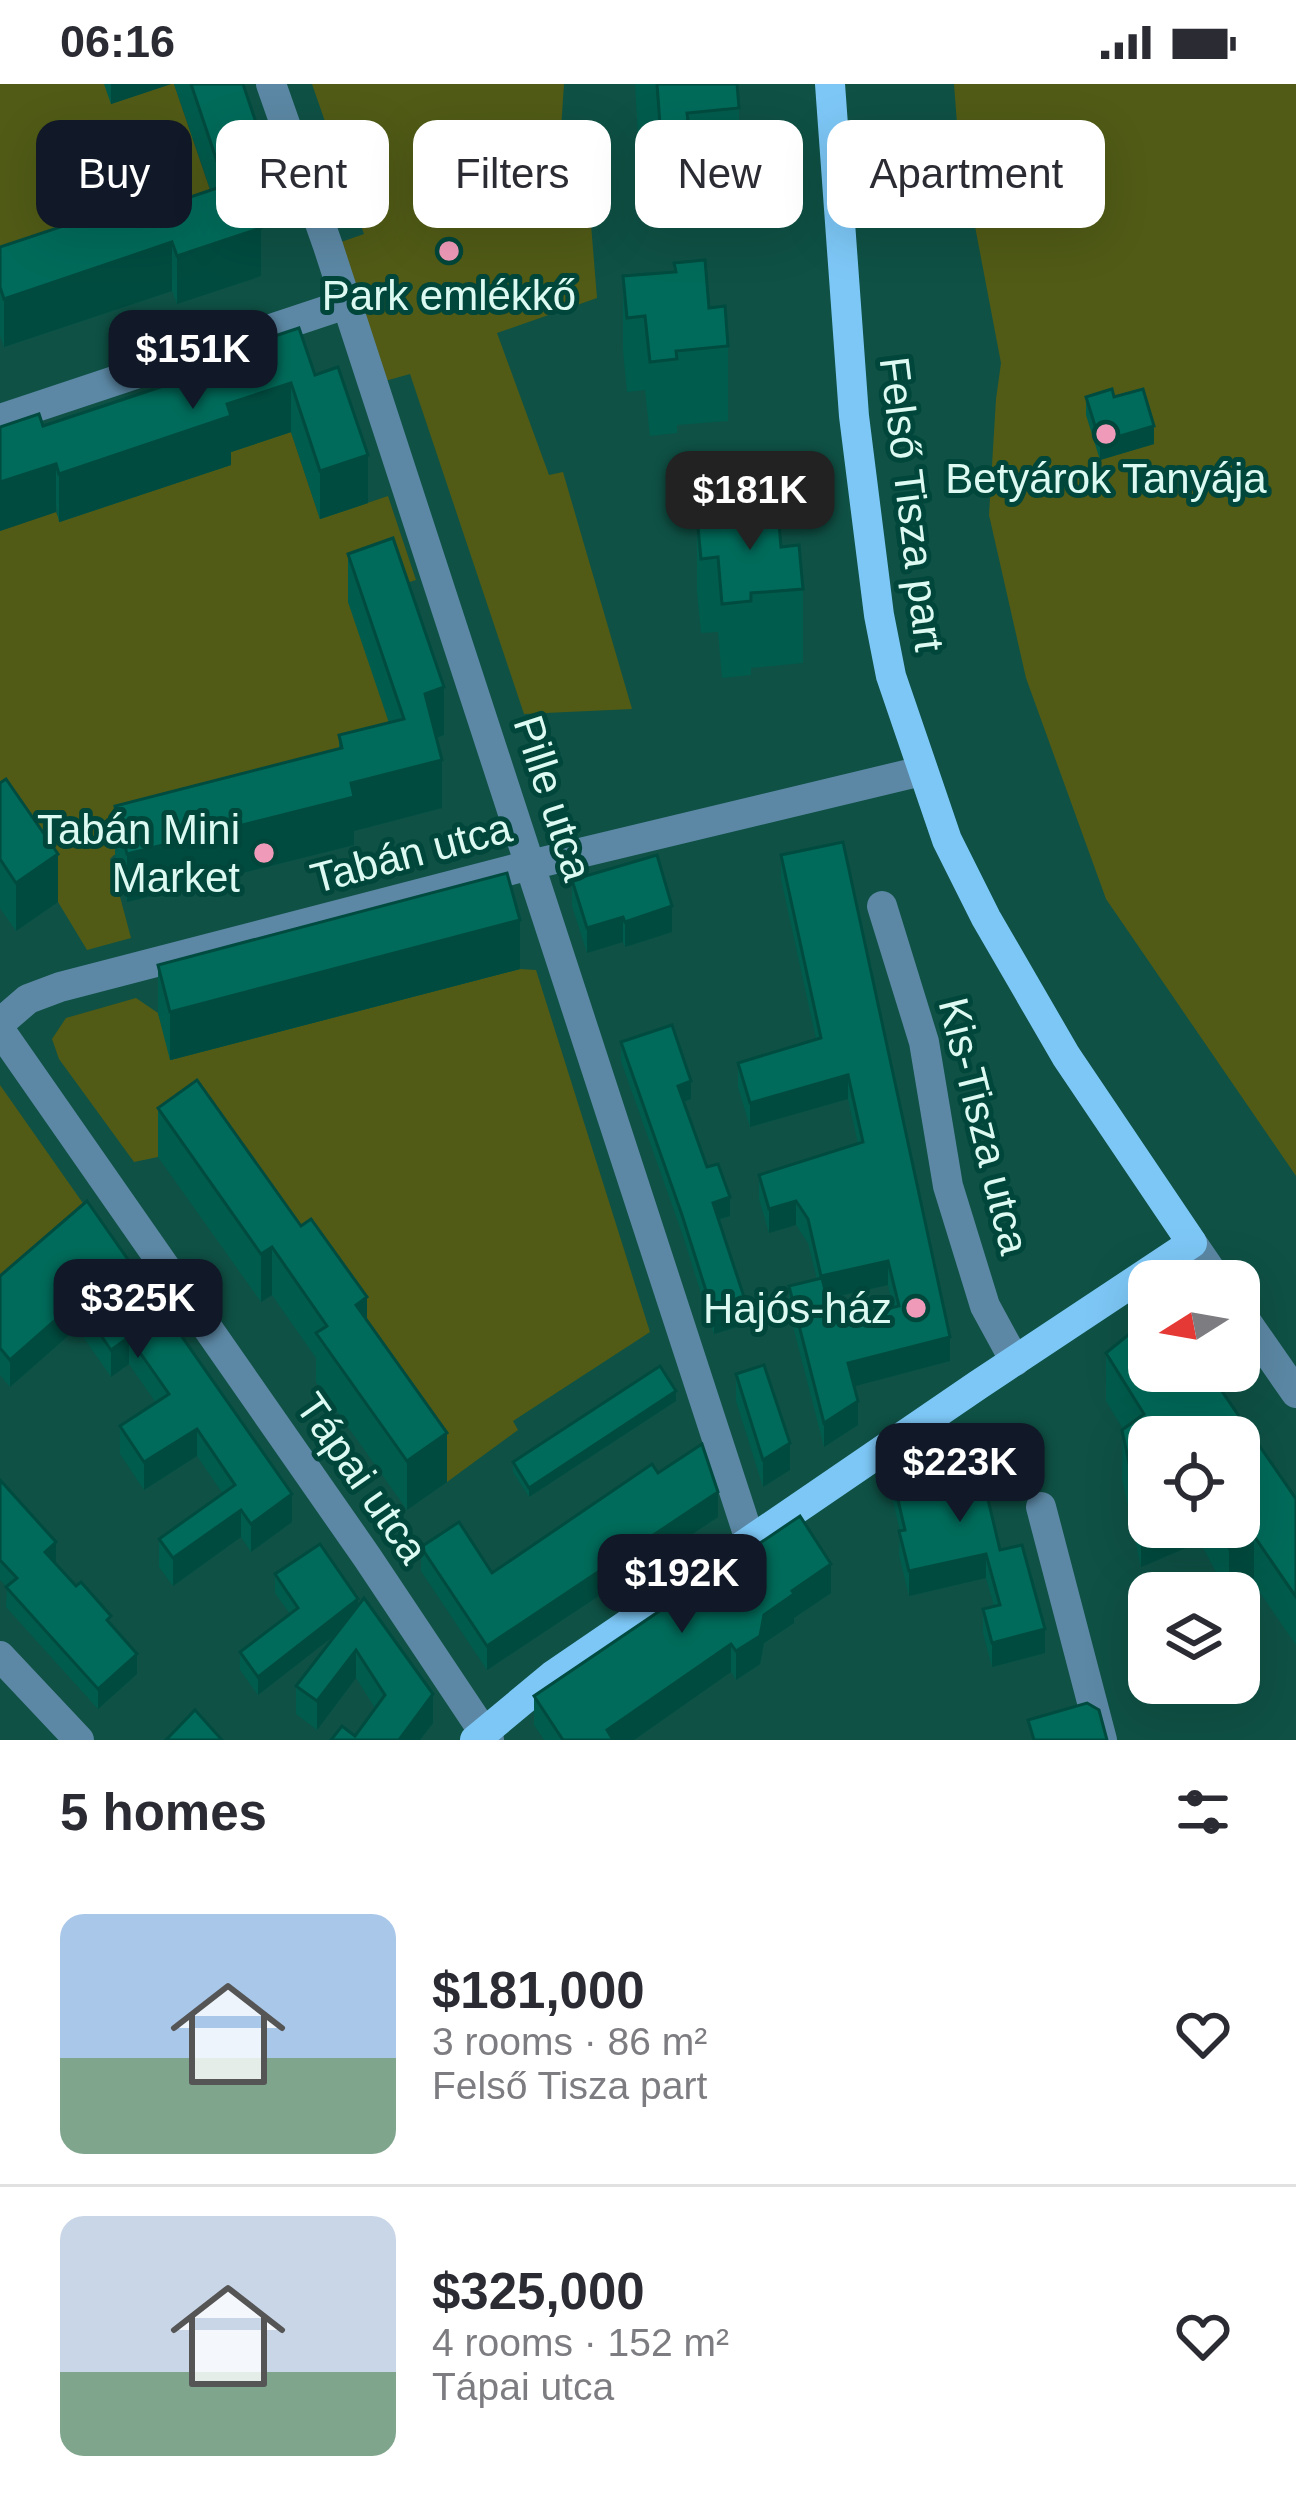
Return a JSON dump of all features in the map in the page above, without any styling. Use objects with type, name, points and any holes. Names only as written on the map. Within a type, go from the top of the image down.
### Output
[{"type":"main road","name":"Felső Tisza part","points":[[830,84],[854,416],[879,615],[892,676],[947,840],[1020,980],[1192,1243]]},
{"type":"main road","points":[[482,1737],[552,1676],[1192,1243]]},
{"type":"street","name":"Pille utca","points":[[271,84],[750,1540]]},
{"type":"street","points":[[0,418],[346,304]]},
{"type":"street","name":"Tabán utca","points":[[0,1026],[28,999],[60,987],[530,865],[922,771]]},
{"type":"street","name":"Kis-Tisza utca","points":[[882,906],[924,1042],[948,1186],[986,1306],[1016,1360]]},
{"type":"street","name":"Tápai utca","points":[[0,1026],[340,1519],[482,1737]]},
{"type":"street","name":"Felső Tisza part","points":[[1192,1243],[1204,1260]]},
{"type":"street","points":[[1260,1341],[1296,1393]]},
{"type":"street","points":[[1041,1507],[1102,1740]]},
{"type":"street","points":[[0,1656],[79,1740]]},
{"type":"green space","points":[[0,84],[174,84],[186,120],[36,120],[36,228],[192,228],[192,137],[216,208],[216,228],[223,228],[225,234],[0,295]]},
{"type":"green space","points":[[312,84],[564,84],[562,120],[413,120],[413,228],[591,228],[597,298],[497,333],[549,475],[563,472],[632,709],[524,714],[410,374],[385,381],[341,242],[364,234],[362,228],[389,228],[389,120],[324,120]]},
{"type":"green space","points":[[954,84],[1296,84],[1296,1176],[1106,899],[1026,678],[989,515],[1001,363],[975,228],[1105,228],[1105,120],[957,120]]},
{"type":"green space","points":[[291,432],[320,519],[388,496],[416,580],[393,587],[399,751],[342,797],[114,855],[110,859],[131,938],[87,950],[58,902],[0,831],[0,531],[56,512],[60,522],[230,465],[227,453]]},
{"type":"green space","points":[[520,969],[536,970],[650,1332],[513,1421],[518,1430],[447,1482],[197,1129],[158,1157],[134,1162],[59,1059],[52,1039],[66,1018],[136,998],[158,1013],[171,1060]]},
{"type":"green space","points":[[0,1085],[87,1209],[0,1304]]},
{"type":"building","points":[[191,84],[243,84],[255,120],[216,120],[216,158]]},
{"type":"building","points":[[657,84],[737,84],[739,108],[687,113],[688,120],[660,120]]},
{"type":"building","points":[[216,188],[216,228],[261,228],[177,256],[172,242],[4,299],[0,247],[57,228],[192,228],[192,197]]},
{"type":"building","points":[[705,260],[709,308],[725,306],[728,346],[676,351],[677,359],[650,362],[645,316],[627,318],[623,276],[676,272],[674,263]]},
{"type":"building","points":[[299,328],[315,375],[338,367],[368,455],[320,471],[291,383],[227,404],[231,416],[59,474],[56,464],[0,482],[0,427],[39,414],[43,426],[215,369],[211,357]]},
{"type":"building","points":[[1112,389],[1114,397],[1143,389],[1154,426],[1100,442],[1086,397]]},
{"type":"building","points":[[777,501],[781,547],[799,545],[803,589],[751,593],[751,601],[722,604],[718,557],[701,559],[697,517],[749,513],[748,503]]},
{"type":"building","points":[[393,538],[444,687],[425,694],[442,760],[351,783],[354,797],[127,854],[115,806],[342,748],[339,735],[404,719],[348,554]]},
{"type":"building","points":[[6,779],[58,854],[16,883],[0,859],[0,783]]},
{"type":"building","points":[[843,842],[950,1337],[848,1363],[858,1401],[824,1423],[789,1286],[822,1278],[833,1323],[899,1306],[888,1261],[821,1276],[808,1219],[796,1201],[769,1209],[759,1175],[863,1142],[848,1075],[750,1103],[738,1063],[821,1038],[781,855]]},
{"type":"building","points":[[657,855],[672,906],[625,922],[623,917],[587,928],[572,880]]},
{"type":"building","points":[[507,873],[520,920],[170,1012],[158,965]]},
{"type":"building","points":[[672,1025],[691,1081],[678,1086],[707,1167],[718,1164],[730,1197],[713,1203],[747,1306],[714,1316],[621,1042]]},
{"type":"building","points":[[197,1080],[301,1226],[311,1219],[367,1297],[356,1305],[447,1433],[407,1461],[316,1333],[327,1326],[272,1247],[261,1254],[158,1108]]},
{"type":"building","points":[[87,1201],[292,1494],[251,1524],[241,1510],[173,1558],[159,1539],[235,1485],[197,1429],[144,1462],[120,1426],[169,1394],[129,1337],[111,1350],[77,1301],[10,1360],[0,1348],[0,1276]]},
{"type":"building","points":[[1128,1335],[1128,1388],[1106,1353]]},
{"type":"building","points":[[764,1365],[790,1443],[763,1460],[736,1374]]},
{"type":"building","points":[[660,1366],[676,1391],[529,1488],[513,1462]]},
{"type":"building","points":[[1130,1392],[1222,1392],[1239,1416],[1141,1416]]},
{"type":"building","points":[[1128,1426],[1128,1458],[1122,1430]]},
{"type":"building","points":[[971,1428],[1000,1550],[1022,1545],[1045,1629],[992,1643],[983,1609],[1000,1605],[986,1554],[909,1571],[899,1531],[905,1530],[886,1448]]},
{"type":"building","points":[[702,1444],[718,1492],[487,1646],[421,1547],[459,1522],[492,1573],[652,1464],[658,1473]]},
{"type":"building","points":[[1260,1447],[1296,1499],[1296,1597],[1260,1545]]},
{"type":"building","points":[[0,1480],[56,1542],[45,1552],[76,1586],[81,1582],[137,1654],[98,1689],[6,1587],[17,1578],[0,1560]]},
{"type":"building","points":[[800,1516],[831,1564],[764,1615],[760,1636],[736,1651],[731,1644],[607,1730],[613,1740],[563,1740],[534,1696]]},
{"type":"building","points":[[320,1544],[358,1599],[258,1677],[240,1652],[298,1608],[275,1574]]},
{"type":"building","points":[[364,1598],[433,1694],[399,1740],[331,1740],[342,1726],[355,1736],[385,1695],[356,1650],[317,1701],[296,1686]]},
{"type":"building","points":[[1087,1703],[1099,1710],[1107,1740],[1034,1740],[1028,1720]]},
{"type":"building","points":[[195,1710],[222,1740],[166,1740]]},
{"type":"place","name":"Park emlékkő","points":[[449,251]]},
{"type":"place","name":"Betyárok Tanyája","points":[[1106,434]]},
{"type":"place","name":"Tabán Mini Market","points":[[264,853]]},
{"type":"place","name":"Hajós-ház","points":[[916,1308]]}]
